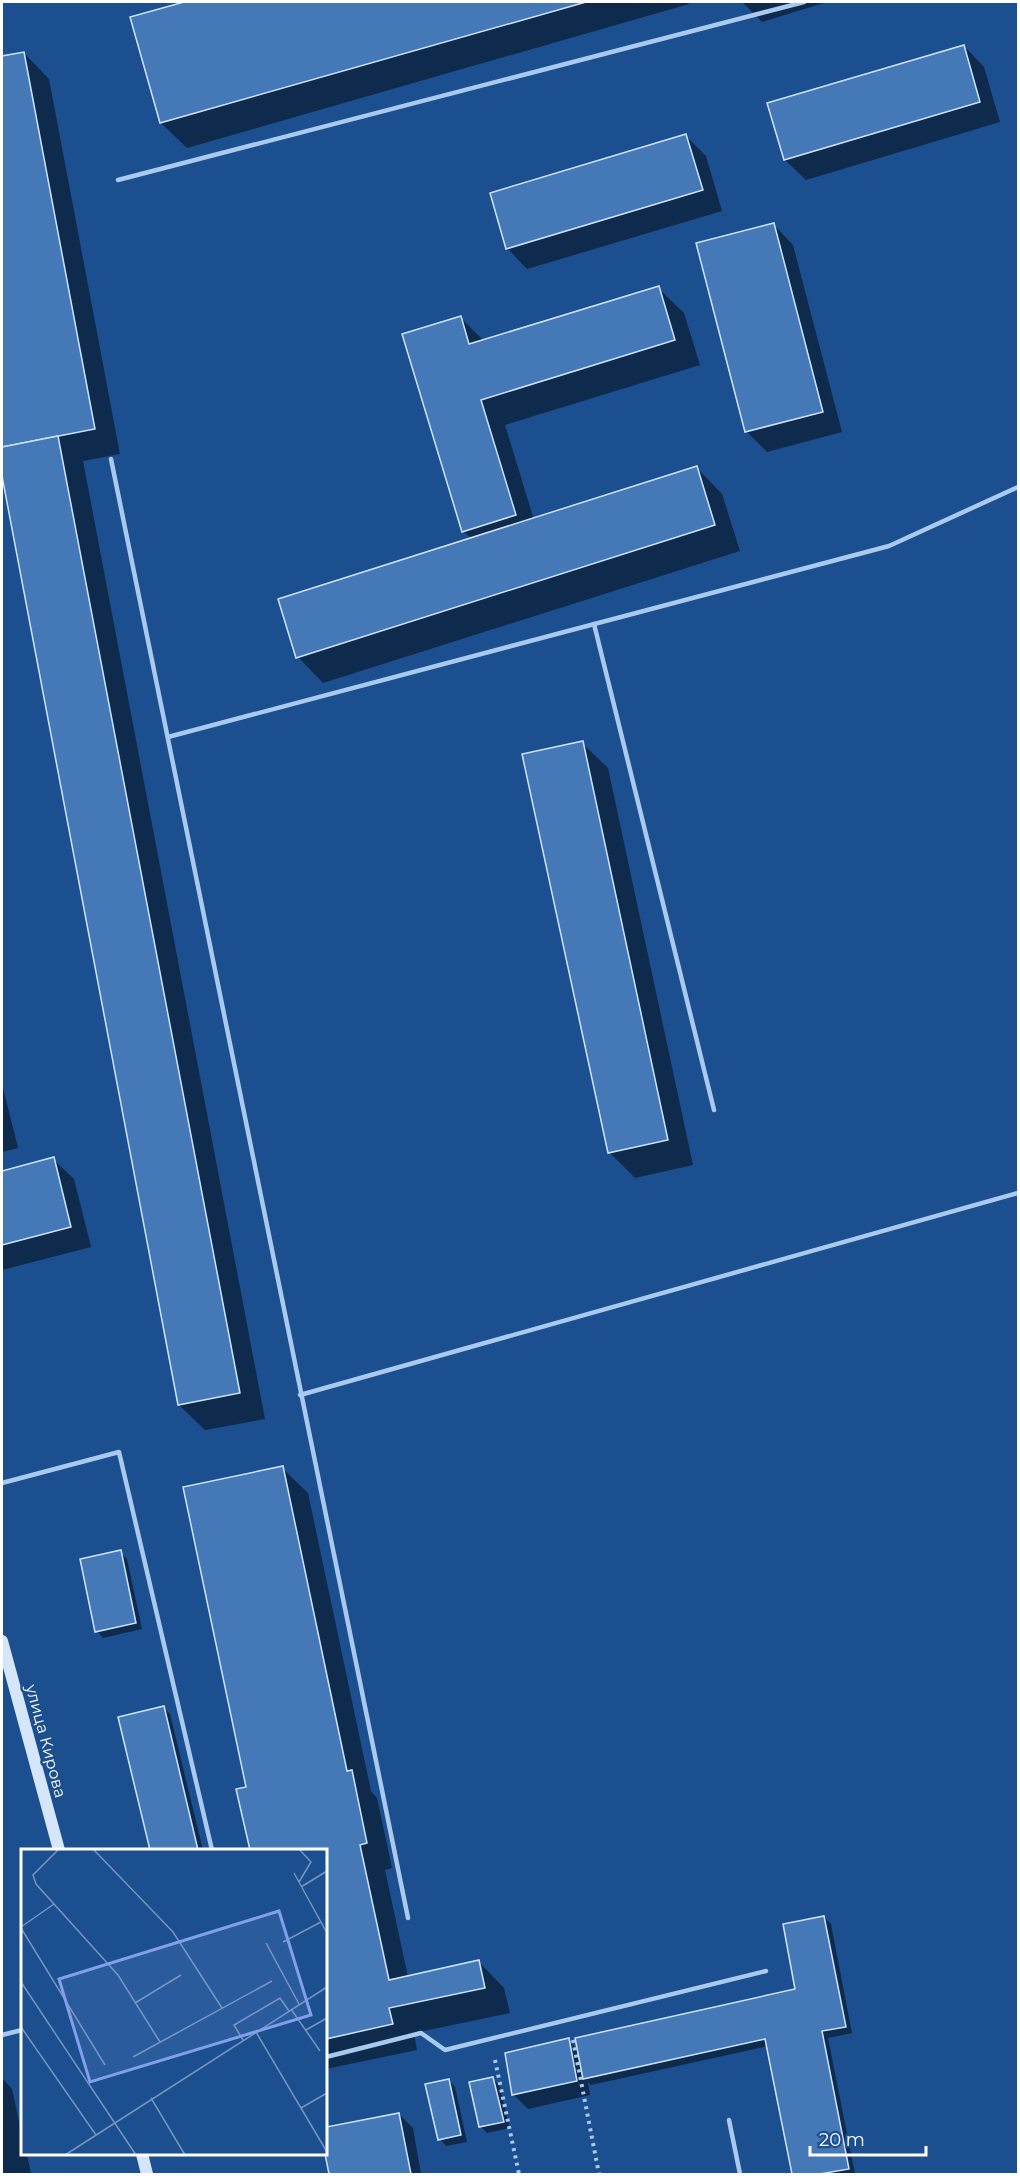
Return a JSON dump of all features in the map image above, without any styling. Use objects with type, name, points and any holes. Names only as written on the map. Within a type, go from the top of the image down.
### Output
[{"type":"main road","name":"улица Кирова","points":[[2,1641],[58,1849]]},
{"type":"main road","points":[[142,2155],[147,2175]]},
{"type":"lane","points":[[118,180],[804,2]]},
{"type":"lane","points":[[111,459],[408,1918]]},
{"type":"lane","points":[[168,737],[889,546],[1018,486]]},
{"type":"lane","points":[[594,624],[714,1110]]},
{"type":"lane","points":[[300,1395],[1018,1193]]},
{"type":"lane","points":[[2,1483],[118,1452],[212,1849]]},
{"type":"lane","points":[[327,2057],[421,2033],[445,2050],[766,1971]]},
{"type":"lane","points":[[2,2035],[21,2030]]},
{"type":"lane","points":[[729,2120],[740,2175]]},
{"type":"path","points":[[569,2019],[599,2175]]},
{"type":"path","points":[[490,2038],[519,2175]]},
{"type":"building","points":[[184,2],[586,2],[160,123],[130,17]]},
{"type":"building","points":[[964,45],[980,102],[784,160],[767,103]]},
{"type":"building","points":[[24,52],[95,429],[2,447],[2,56]]},
{"type":"building","points":[[686,134],[703,190],[506,249],[490,193]]},
{"type":"building","points":[[774,223],[823,412],[745,432],[696,243]]},
{"type":"building","points":[[659,286],[675,340],[481,400],[516,515],[462,532],[402,334],[461,316],[469,344]]},
{"type":"building","points":[[58,436],[240,1393],[178,1405],[2,476],[2,447]]},
{"type":"building","points":[[697,466],[715,525],[296,658],[278,599]]},
{"type":"building","points":[[583,741],[668,1140],[608,1153],[522,754]]},
{"type":"building","points":[[54,1157],[71,1227],[2,1245],[2,1171]]},
{"type":"building","points":[[283,1466],[347,1771],[352,1770],[367,1843],[360,1845],[389,1980],[479,1960],[485,1988],[389,2008],[393,2024],[327,2039],[327,1849],[250,1849],[236,1789],[246,1787],[183,1487]]},
{"type":"building","points":[[121,1550],[136,1623],[95,1632],[80,1559]]},
{"type":"building","points":[[164,1706],[198,1849],[150,1849],[118,1717]]},
{"type":"building","points":[[824,1916],[846,2027],[822,2031],[849,2169],[820,2174],[792,2174],[765,2039],[583,2079],[575,2038],[795,1989],[783,1924]]},
{"type":"building","points":[[569,2038],[577,2081],[512,2095],[505,2053]]},
{"type":"building","points":[[493,2077],[504,2122],[479,2127],[469,2082]]},
{"type":"building","points":[[449,2079],[461,2135],[438,2140],[425,2084]]},
{"type":"building","points":[[399,2113],[411,2174],[329,2174],[325,2155],[327,2127]]}]
